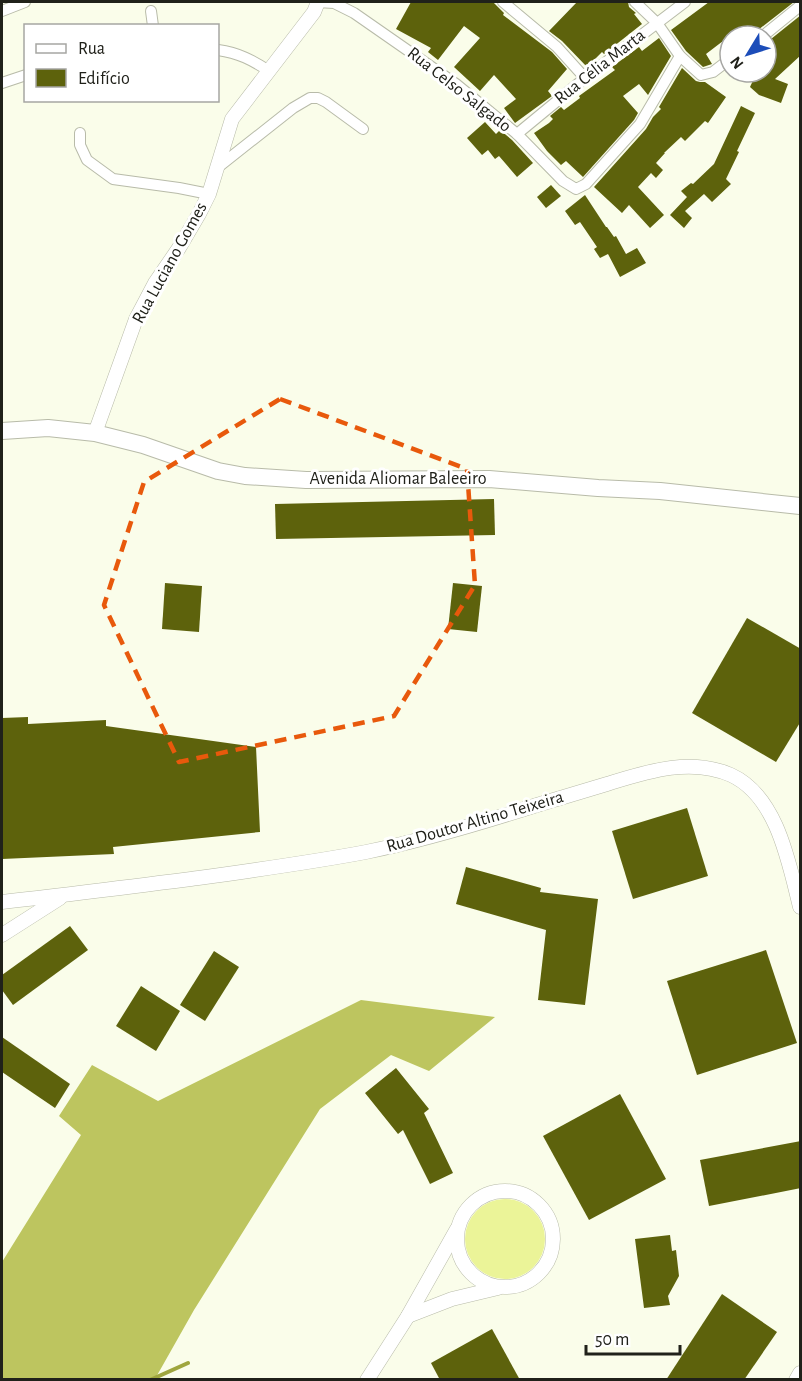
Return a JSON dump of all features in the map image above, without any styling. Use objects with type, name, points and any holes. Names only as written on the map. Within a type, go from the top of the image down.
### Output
[{"type":"main road","name":"Avenida Aliomar Baleeiro","points":[[2,431],[48,428],[95,433],[143,445],[218,471],[245,476],[306,480],[489,479],[660,491],[801,506]]},
{"type":"street","points":[[2,10],[26,2]]},
{"type":"street","name":"Rua Luciano Gomes","points":[[95,433],[144,302],[179,248],[209,194],[232,118],[314,12],[317,2]]},
{"type":"street","name":"Rua Celso Salgado","points":[[317,2],[334,3],[354,13],[456,84],[517,134],[563,181],[576,189],[589,180],[640,124],[680,56]]},
{"type":"street","points":[[503,2],[557,47],[585,78]]},
{"type":"street","points":[[635,2],[657,23],[680,56],[701,75],[718,68]]},
{"type":"street","name":"Rua Célia Marta","points":[[517,134],[585,78],[686,2]]},
{"type":"street","points":[[778,24],[801,6]]},
{"type":"street","points":[[151,11],[153,24]]},
{"type":"street","points":[[219,50],[239,54],[269,71]]},
{"type":"street","points":[[2,83],[24,76]]},
{"type":"street","points":[[217,168],[293,108],[310,98],[318,98],[326,102],[363,129]]},
{"type":"street","name":"Rua Luciano Gomes","points":[[80,133],[80,145],[87,160],[113,179],[209,194]]},
{"type":"street","name":"Rua Doutor Altino Teixeira","points":[[2,902],[250,871],[367,851],[479,824],[651,770],[682,766],[708,768],[731,775],[751,789],[768,811],[779,833],[801,907]]},
{"type":"street","name":"Rua Doutor Altino Teixeira","points":[[2,935],[64,895]]},
{"type":"street","points":[[367,1380],[408,1316],[466,1210],[478,1198],[494,1192],[510,1191],[526,1195],[539,1205],[549,1218],[554,1234],[552,1251],[546,1266],[534,1278],[519,1285],[452,1299],[408,1316]]},
{"type":"street","points":[[459,1224],[457,1241],[466,1266],[487,1284],[503,1287]]},
{"type":"street","points":[[796,1380],[801,1373]]},
{"type":"highlighted area","points":[[280,399],[467,469],[475,585],[394,716],[179,762],[104,605],[144,482]]},
{"type":"green space","points":[[361,1000],[495,1017],[429,1071],[391,1055],[320,1109],[194,1310],[155,1379],[2,1379],[2,1262],[81,1135],[59,1116],[92,1065],[158,1101]]},
{"type":"green space","points":[[505,1199],[520,1202],[533,1211],[542,1224],[545,1239],[542,1254],[533,1267],[520,1276],[505,1279],[490,1276],[477,1267],[468,1254],[465,1239],[468,1224],[477,1211],[490,1202]]},
{"type":"building","points":[[411,2],[493,2],[504,13],[503,15],[552,52],[567,69],[548,91],[552,96],[515,123],[504,108],[516,99],[494,75],[480,91],[454,67],[480,38],[464,26],[438,60],[428,52],[431,48],[396,29]]},
{"type":"building","points":[[577,2],[628,2],[629,7],[636,13],[634,14],[642,24],[604,54],[602,52],[587,67],[549,31]]},
{"type":"building","points":[[709,2],[794,2],[766,24],[718,24],[718,45],[706,54],[712,64],[703,67],[686,51],[671,30]]},
{"type":"building","points":[[801,15],[801,55],[778,76],[778,33]]},
{"type":"building","points":[[659,38],[671,56],[648,95],[639,84],[623,96],[638,113],[634,120],[583,177],[566,161],[561,165],[534,133],[549,123],[553,119],[550,116],[561,107],[564,110],[615,70],[612,67],[639,47],[642,51]]},
{"type":"building","points":[[682,68],[696,81],[705,82],[726,97],[708,123],[705,121],[685,141],[681,137],[664,153],[656,163],[663,170],[656,178],[651,173],[638,187],[664,215],[650,228],[629,205],[622,213],[594,187],[661,109],[659,107]]},
{"type":"building","points":[[778,80],[788,84],[781,103],[759,95],[750,87],[751,84],[778,84]]},
{"type":"building","points":[[741,106],[755,113],[726,179],[731,184],[712,202],[704,194],[685,211],[692,218],[684,228],[670,215],[687,197],[681,191],[691,183],[693,184],[714,164]]},
{"type":"building","points":[[485,122],[496,134],[500,130],[512,140],[533,163],[517,177],[499,156],[495,159],[488,150],[482,155],[467,138]]},
{"type":"building","points":[[551,185],[561,196],[546,208],[537,197]]},
{"type":"building","points":[[585,195],[606,227],[614,237],[616,236],[626,254],[637,248],[646,263],[620,277],[608,254],[600,258],[594,249],[597,247],[580,222],[575,225],[565,211]]},
{"type":"building","points":[[494,499],[495,535],[276,539],[275,504]]},
{"type":"building","points":[[165,583],[202,586],[199,632],[162,629]]},
{"type":"building","points":[[453,583],[482,586],[477,632],[448,629]]},
{"type":"building","points":[[747,618],[801,649],[801,721],[776,762],[692,713]]},
{"type":"building","points":[[28,717],[28,724],[106,720],[106,726],[256,747],[260,832],[113,847],[114,854],[2,859],[2,718]]},
{"type":"building","points":[[687,808],[708,876],[633,899],[612,831]]},
{"type":"building","points":[[466,867],[541,888],[540,892],[598,899],[585,1005],[538,1000],[546,930],[456,904]]},
{"type":"building","points":[[70,926],[88,950],[13,1005],[2,990],[2,975]]},
{"type":"building","points":[[766,950],[797,1043],[697,1075],[667,981]]},
{"type":"building","points":[[214,951],[239,967],[205,1021],[180,1005]]},
{"type":"building","points":[[141,986],[180,1011],[156,1051],[116,1026]]},
{"type":"building","points":[[2,1037],[70,1084],[55,1108],[2,1072]]},
{"type":"building","points":[[396,1068],[429,1109],[424,1113],[453,1173],[430,1184],[403,1130],[398,1134],[365,1093]]},
{"type":"building","points":[[620,1094],[666,1179],[589,1220],[543,1136]]},
{"type":"building","points":[[801,1141],[801,1188],[709,1206],[700,1160]]},
{"type":"building","points":[[670,1235],[672,1251],[676,1250],[679,1276],[668,1296],[670,1305],[644,1308],[635,1239]]},
{"type":"building","points":[[722,1294],[777,1332],[744,1380],[666,1380]]},
{"type":"building","points":[[492,1329],[520,1380],[440,1380],[431,1363]]},
{"type":"waterway","points":[[150,1380],[188,1363]]}]
